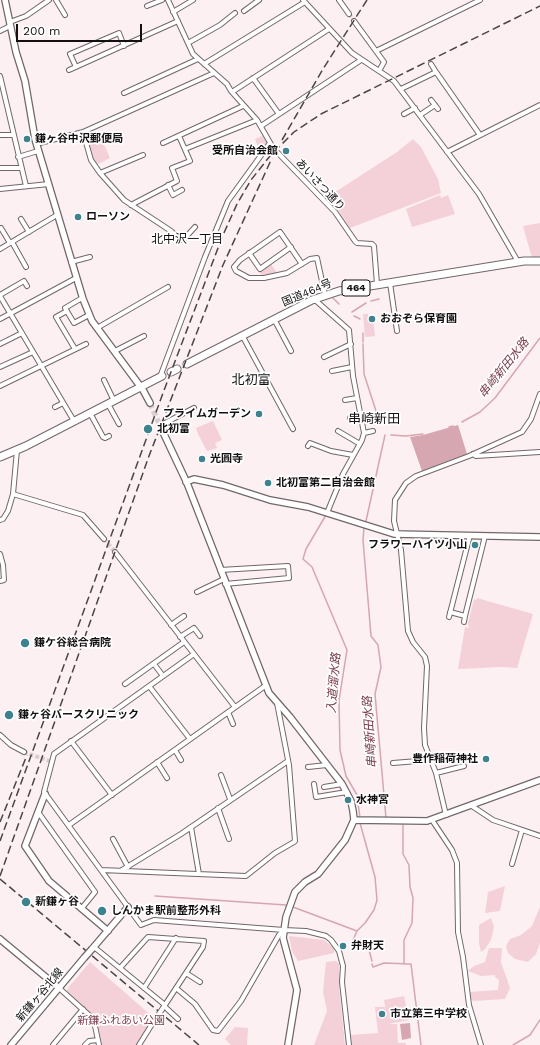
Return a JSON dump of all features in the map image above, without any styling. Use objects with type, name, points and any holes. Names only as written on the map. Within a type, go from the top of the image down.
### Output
[{"type":"highway","name":"国道464号","points":[[187,364],[314,299],[325,295],[377,284],[517,262],[540,261]]},
{"type":"highway","points":[[0,457],[17,450],[161,377]]},
{"type":"street","points":[[5,0],[25,81],[36,144],[82,298],[89,315],[97,328],[116,351],[141,387],[150,403]]},
{"type":"street","points":[[0,31],[26,16],[49,0]]},
{"type":"street","points":[[56,0],[65,15]]},
{"type":"street","points":[[147,6],[162,0]]},
{"type":"street","points":[[161,377],[205,257],[228,201],[271,144],[257,120],[243,106],[227,84],[193,54],[168,0]]},
{"type":"street","points":[[173,12],[193,0]]},
{"type":"street","points":[[244,11],[259,0]]},
{"type":"street","points":[[339,0],[349,14]]},
{"type":"street","points":[[376,51],[480,0]]},
{"type":"street","points":[[204,64],[305,1],[346,48],[361,60],[392,79],[479,194],[517,262]]},
{"type":"street","points":[[188,43],[220,25],[235,13]]},
{"type":"street","points":[[69,70],[178,21]]},
{"type":"street","points":[[354,21],[384,62],[379,71]]},
{"type":"street","points":[[232,92],[328,29]]},
{"type":"street","points":[[76,67],[68,55],[119,33],[124,46]]},
{"type":"street","points":[[124,93],[198,59]]},
{"type":"street","points":[[261,126],[361,60]]},
{"type":"street","points":[[431,64],[480,135]]},
{"type":"street","points":[[400,89],[436,72]]},
{"type":"street","points":[[36,144],[83,132],[214,73]]},
{"type":"street","points":[[0,76],[26,186]]},
{"type":"street","points":[[253,78],[279,114]]},
{"type":"street","points":[[420,115],[437,107],[431,100]]},
{"type":"street","points":[[446,152],[540,105]]},
{"type":"street","points":[[163,143],[243,106]]},
{"type":"street","points":[[404,114],[415,108]]},
{"type":"street","points":[[185,149],[257,120]]},
{"type":"street","points":[[83,132],[91,160],[100,173],[124,200],[172,231],[181,240],[184,239],[195,227]]},
{"type":"street","points":[[0,135],[13,135]]},
{"type":"street","points":[[131,205],[177,181],[172,168],[190,161],[179,136]]},
{"type":"street","points":[[18,157],[38,151]]},
{"type":"street","name":"あいさつ通り","points":[[278,154],[335,212],[354,241],[357,243],[372,244],[374,246],[377,284]]},
{"type":"street","points":[[100,173],[143,155]]},
{"type":"street","points":[[0,168],[21,168]]},
{"type":"street","points":[[0,189],[49,184]]},
{"type":"street","points":[[168,185],[173,195],[182,190]]},
{"type":"street","points":[[0,249],[57,215]]},
{"type":"street","points":[[21,219],[29,232]]},
{"type":"street","points":[[2,228],[26,267]]},
{"type":"street","points":[[302,264],[280,232],[240,260],[234,267],[236,272],[249,278],[287,273],[302,264],[317,258],[325,295]]},
{"type":"street","points":[[249,254],[260,269],[291,247]]},
{"type":"street","points":[[71,262],[90,257]]},
{"type":"street","points":[[0,320],[76,278]]},
{"type":"street","points":[[27,286],[24,281],[0,295],[74,421]]},
{"type":"street","points":[[390,282],[397,331]]},
{"type":"street","points":[[97,328],[168,287]]},
{"type":"street","points":[[82,298],[65,308],[74,323],[89,315]]},
{"type":"street","points":[[314,299],[347,327],[350,332],[352,367],[364,434],[343,474],[326,513]]},
{"type":"street","points":[[67,311],[56,317],[75,349]]},
{"type":"street","points":[[274,320],[291,351]]},
{"type":"street","points":[[0,344],[22,333]]},
{"type":"street","points":[[242,335],[293,429]]},
{"type":"street","points":[[116,351],[144,336]]},
{"type":"street","points":[[0,386],[86,344]]},
{"type":"street","points":[[324,357],[351,344]]},
{"type":"street","points":[[0,367],[33,352]]},
{"type":"street","points":[[332,371],[352,367]]},
{"type":"street","points":[[104,380],[119,424]]},
{"type":"street","points":[[446,815],[436,773],[425,745],[426,657],[413,642],[408,631],[401,550],[394,521],[395,500],[406,483],[416,476],[473,454],[522,432],[531,419],[540,394]]},
{"type":"street","points":[[345,400],[357,398]]},
{"type":"street","points":[[55,407],[63,403]]},
{"type":"street","points":[[163,424],[194,408]]},
{"type":"street","points":[[90,413],[103,437],[109,436]]},
{"type":"street","points":[[350,418],[362,420]]},
{"type":"street","points":[[162,430],[186,482],[268,693],[342,784],[351,801],[354,820],[345,840],[318,874],[295,892],[290,904],[283,938],[297,990],[288,1045]]},
{"type":"street","points":[[338,431],[360,444]]},
{"type":"street","points":[[364,434],[373,431]]},
{"type":"street","points":[[308,446],[310,443],[331,451],[353,455]]},
{"type":"street","points":[[0,520],[3,519],[8,511],[14,494],[17,450]]},
{"type":"street","points":[[473,454],[476,456],[540,452]]},
{"type":"street","points":[[186,482],[194,479],[204,480],[270,500],[308,507],[377,530],[397,534],[540,537]]},
{"type":"street","points":[[14,494],[83,516],[104,538]]},
{"type":"street","points":[[449,617],[470,535]]},
{"type":"street","points":[[464,622],[486,536]]},
{"type":"street","points":[[115,552],[235,707]]},
{"type":"street","points":[[0,554],[3,565],[4,580],[0,581]]},
{"type":"street","points":[[197,592],[225,581],[288,578],[288,566],[220,570]]},
{"type":"street","points":[[450,612],[465,616]]},
{"type":"street","points":[[171,625],[184,616]]},
{"type":"street","points":[[180,637],[194,628],[200,636]]},
{"type":"street","points":[[125,684],[184,642]]},
{"type":"street","points":[[108,931],[50,881],[25,846],[45,794],[44,792],[54,754],[194,654]]},
{"type":"street","points":[[154,664],[163,676]]},
{"type":"street","points":[[149,686],[190,739]]},
{"type":"street","points":[[69,825],[265,686]]},
{"type":"street","points":[[101,870],[246,876],[274,853],[295,841],[288,761],[277,703]]},
{"type":"street","points":[[228,712],[233,724]]},
{"type":"street","points":[[0,736],[11,745],[24,752]]},
{"type":"street","points":[[71,741],[112,795]]},
{"type":"street","points":[[175,750],[181,760]]},
{"type":"street","points":[[393,763],[430,760]]},
{"type":"street","points":[[122,870],[191,827],[288,761]]},
{"type":"street","points":[[157,762],[167,778]]},
{"type":"street","points":[[308,767],[327,765]]},
{"type":"street","points":[[436,773],[464,766]]},
{"type":"street","points":[[221,775],[230,800]]},
{"type":"street","points":[[354,820],[413,822],[432,820],[540,780]]},
{"type":"street","points":[[314,784],[316,798],[347,792]]},
{"type":"street","points":[[324,787],[342,784]]},
{"type":"street","points":[[45,794],[141,925],[154,920],[306,931],[326,936],[331,940],[339,951],[343,966],[342,982],[349,1045]]},
{"type":"street","points":[[472,806],[493,820],[540,836]]},
{"type":"street","points":[[218,808],[229,839]]},
{"type":"street","points":[[38,812],[95,892],[82,908]]},
{"type":"street","points":[[432,820],[452,850],[457,863],[458,932],[463,957],[469,1005],[481,1045]]},
{"type":"street","points":[[191,827],[199,874]]},
{"type":"street","points":[[512,864],[522,830]]},
{"type":"street","points":[[114,839],[128,867]]},
{"type":"street","points":[[128,907],[93,948],[144,988],[178,1019]]},
{"type":"street","points":[[176,988],[195,1004],[213,1030],[218,1031],[241,1001],[279,935],[284,930]]},
{"type":"street","points":[[120,968],[148,937],[202,940],[204,944],[139,1045]]},
{"type":"street","points":[[144,988],[176,938]]},
{"type":"street","points":[[0,939],[90,1016],[95,1026],[99,1045]]},
{"type":"street","name":"新鎌ヶ谷北線","points":[[11,1045],[93,948]]},
{"type":"street","points":[[186,973],[200,982]]},
{"type":"street","points":[[52,1045],[83,1009]]},
{"type":"street","points":[[85,1045],[89,1041],[98,1040]]},
{"type":"green space","points":[[94,136],[98,145],[103,142],[110,158],[98,164],[92,158],[86,139]]},
{"type":"green space","points":[[262,136],[267,142],[260,152],[255,139]]},
{"type":"green space","points":[[413,139],[421,147],[438,179],[441,193],[350,228],[329,196],[397,152]]},
{"type":"green space","points":[[440,195],[441,198],[448,195],[455,214],[412,227],[406,209]]},
{"type":"green space","points":[[540,223],[540,258],[532,258],[523,226]]},
{"type":"green space","points":[[271,264],[277,273],[262,275],[259,272]]},
{"type":"green space","points":[[363,314],[368,314],[369,320],[373,320],[375,336],[365,337]]},
{"type":"green space","points":[[213,421],[222,440],[215,443],[217,448],[207,451],[196,428]]},
{"type":"green space","points":[[477,598],[533,614],[517,668],[502,667],[458,669],[465,627],[469,628],[468,623],[474,599],[476,600]]},
{"type":"green space","points":[[505,886],[500,911],[485,913],[488,892]]},
{"type":"green space","points":[[540,907],[540,943],[536,954],[528,962],[515,959],[508,953],[506,946],[510,939],[521,935],[532,926]]},
{"type":"green space","points":[[491,918],[494,927],[491,940],[481,952],[479,943],[479,925]]},
{"type":"green space","points":[[289,936],[324,940],[334,948],[334,953],[298,961],[292,951]]},
{"type":"green space","points":[[489,948],[502,948],[501,962],[510,988],[505,999],[473,1001],[469,997],[469,992],[498,990],[499,980],[495,977],[495,975],[481,976],[468,971],[474,966],[485,962]]},
{"type":"green space","points":[[336,961],[339,964],[339,987],[345,1045],[314,1045],[327,1011],[323,992],[326,962]]},
{"type":"green space","name":"新鎌ふれあい公園","points":[[90,962],[154,1018],[137,1045],[100,1045],[97,1029],[91,1014],[67,991]]},
{"type":"green space","points":[[404,996],[409,1020],[388,1024],[397,1024],[398,1043],[406,1043],[406,1045],[352,1045],[351,1035],[378,1033],[375,1007],[385,1007],[386,1012],[384,1000]]},
{"type":"green space","points":[[235,1027],[248,1028],[247,1045],[231,1045],[225,1039]]},
{"type":"shaded area","points":[[458,425],[467,454],[422,471],[410,437],[423,435]]},
{"type":"shaded area","points":[[410,1023],[411,1038],[402,1040],[400,1024]]},
{"type":"waterway","points":[[333,298],[339,304]]},
{"type":"waterway","points":[[371,301],[379,299]]},
{"type":"waterway","points":[[352,312],[366,303]]},
{"type":"waterway","points":[[354,316],[360,319]]},
{"type":"waterway","points":[[363,333],[363,342]]},
{"type":"waterway","name":"串崎新田水路","points":[[462,422],[480,412],[495,398],[540,338]]},
{"type":"waterway","points":[[363,344],[364,374],[377,414]]},
{"type":"waterway","name":"串崎新田水路","points":[[449,427],[453,426]]},
{"type":"waterway","name":"串崎新田水路","points":[[391,435],[406,436],[423,434]]},
{"type":"waterway","name":"串崎新田水路","points":[[366,521],[385,435]]},
{"type":"waterway","name":"入道溜水路","points":[[326,515],[306,549],[303,559],[312,567],[347,650],[339,700],[340,750],[346,776],[357,795],[360,818]]},
{"type":"waterway","name":"串崎新田水路","points":[[364,528],[363,540],[371,636],[378,645],[381,667],[375,694],[386,818]]},
{"type":"waterway","name":"入道溜水路","points":[[360,823],[375,877],[377,900],[374,910],[357,931],[353,940],[367,940],[369,947]]},
{"type":"waterway","points":[[403,825],[403,854],[409,865],[410,887],[413,898],[412,923],[404,940],[404,964]]},
{"type":"waterway","points":[[155,896],[286,905]]},
{"type":"waterway","points":[[293,907],[357,931]]},
{"type":"waterway","name":"入道溜水路","points":[[369,950],[372,961]]},
{"type":"waterway","name":"入道溜水路","points":[[372,964],[373,967],[384,963],[411,964],[421,1045]]},
{"type":"waterway","points":[[513,1045],[530,1035],[540,1020]]},
{"type":"tunnel","points":[[349,14],[354,21]]},
{"type":"tunnel","points":[[150,403],[162,430]]},
{"type":"tunnel","points":[[104,539],[115,552]]},
{"type":"tunnel","points":[[24,752],[52,762]]},
{"type":"railway","points":[[282,140],[323,69],[367,0]]},
{"type":"railway","points":[[0,841],[163,393],[223,235],[237,204],[251,180],[270,156],[294,132],[321,114],[540,6]]},
{"type":"railway","points":[[0,876],[149,456],[223,265],[272,158]]},
{"type":"railway","points":[[0,822],[27,755]]},
{"type":"railway","points":[[0,879],[199,1045]]},
{"type":"place","name":"鎌ヶ谷中沢郵便局","points":[[27,139]]},
{"type":"place","name":"受所自治会館","points":[[286,151]]},
{"type":"place","name":"ローソン","points":[[78,217]]},
{"type":"place","name":"おおぞら保育園","points":[[372,319]]},
{"type":"place","name":"プライムガーデン","points":[[259,414]]},
{"type":"place","name":"北初富","points":[[148,429]]},
{"type":"place","name":"光圓寺","points":[[202,459]]},
{"type":"place","name":"北初富第二自治会館","points":[[268,483]]},
{"type":"place","name":"フラワーハイツ小山","points":[[475,545]]},
{"type":"place","name":"鎌ケ谷総合病院","points":[[25,643]]},
{"type":"place","name":"鎌ヶ谷バースクリニック","points":[[9,715]]},
{"type":"place","name":"豊作稲荷神社","points":[[486,759]]},
{"type":"place","name":"水神宮","points":[[348,800]]},
{"type":"place","name":"新鎌ヶ谷","points":[[26,902]]},
{"type":"place","name":"しんかま駅前整形外科","points":[[102,911]]},
{"type":"place","name":"弁財天","points":[[343,946]]},
{"type":"place","name":"市立第三中学校","points":[[382,1014]]},
{"type":"district","name":"北中沢一丁目","points":[[187,239]]},
{"type":"district","name":"北初富","points":[[251,380]]},
{"type":"district","name":"串崎新田","points":[[374,419]]}]
